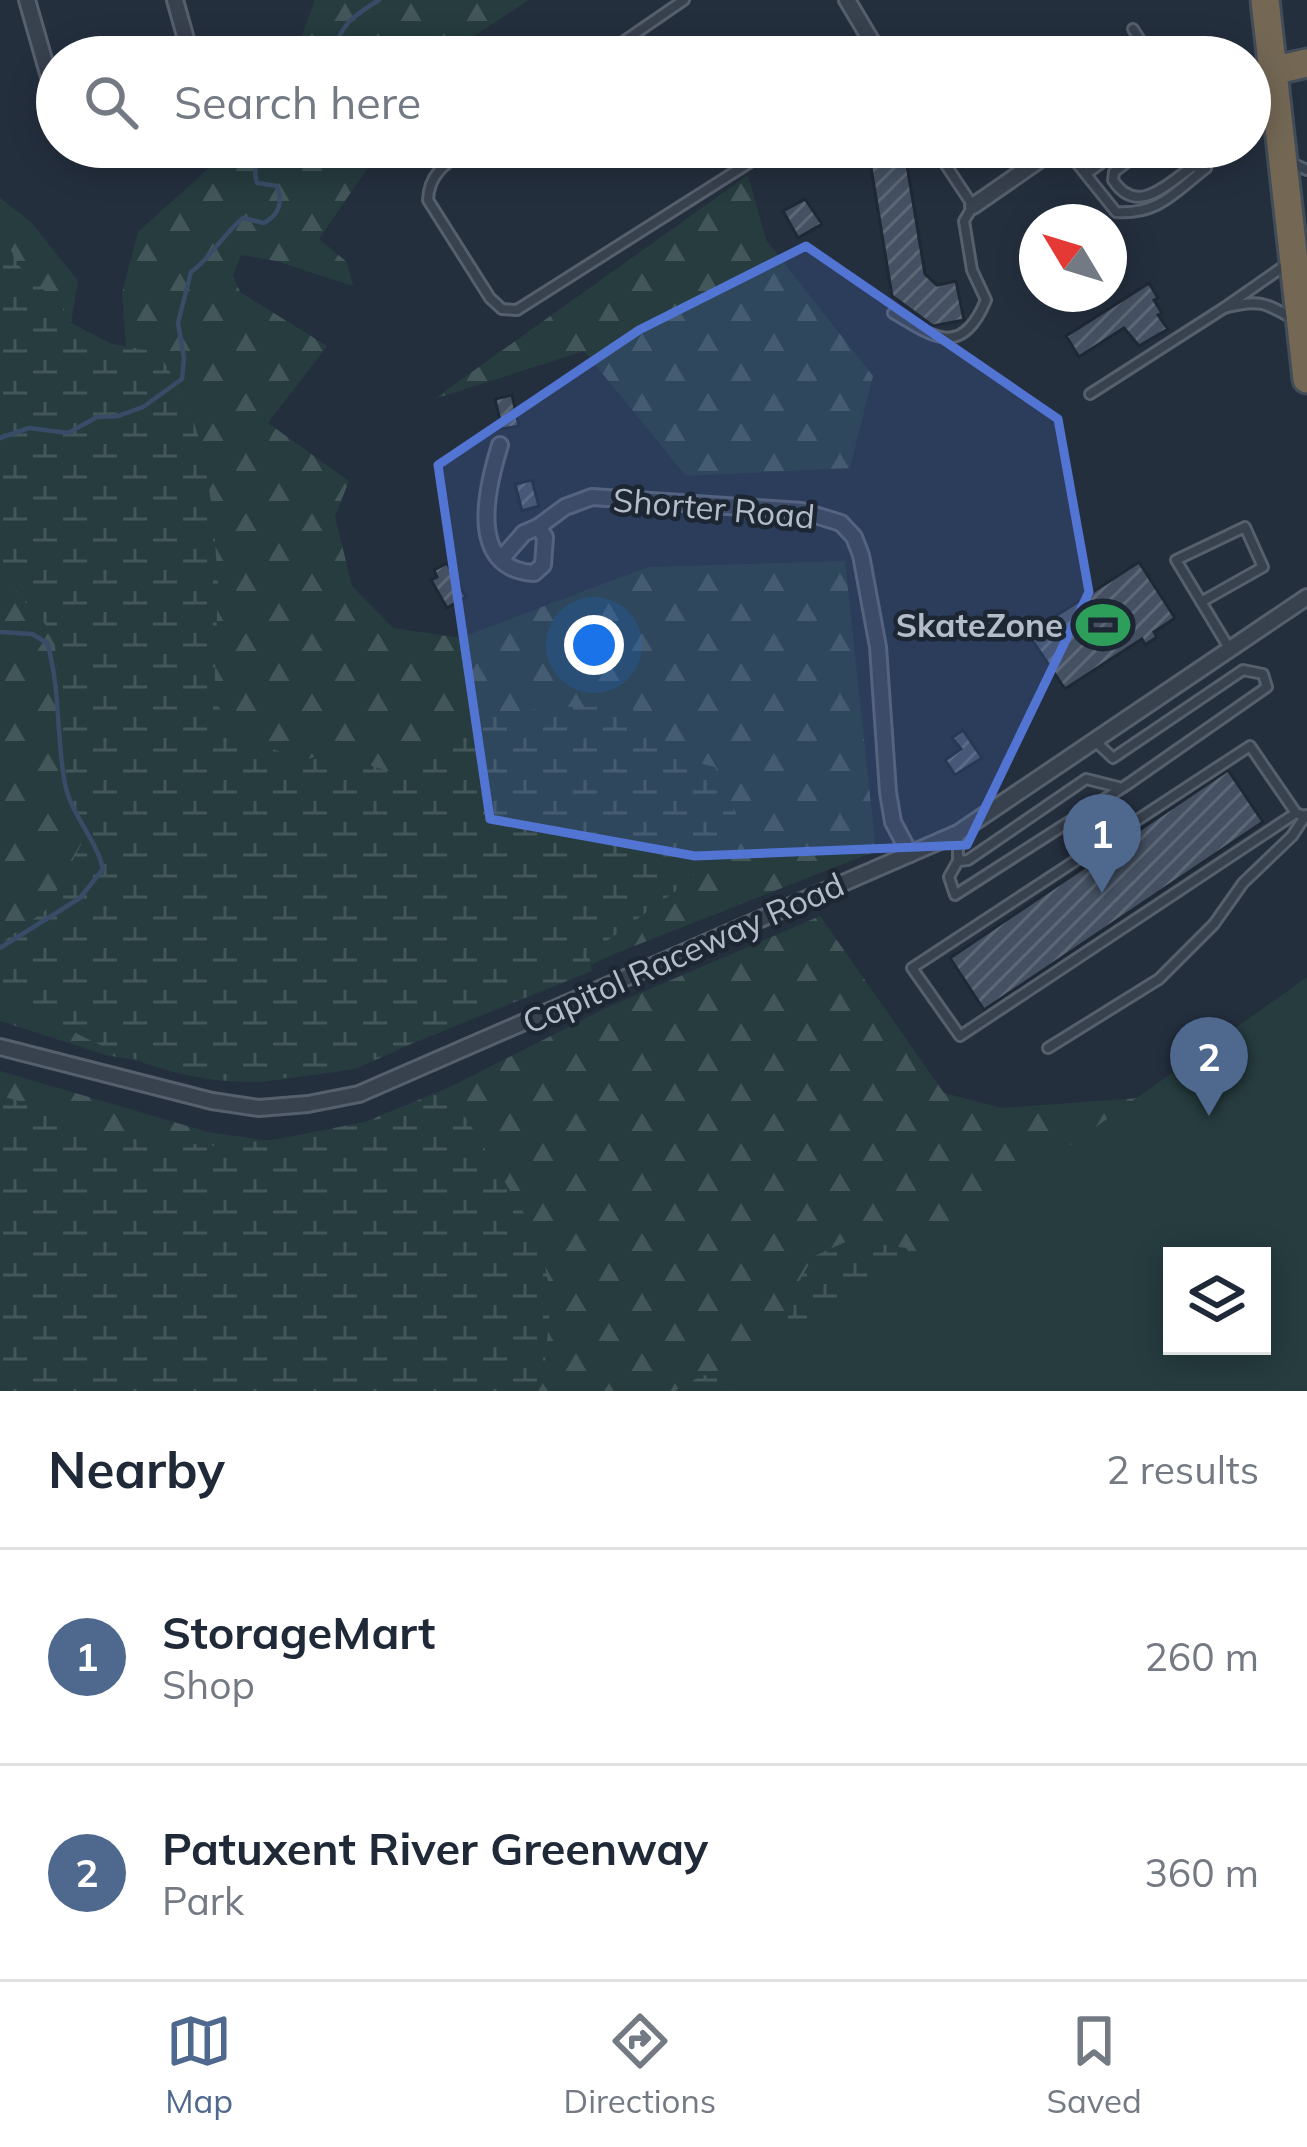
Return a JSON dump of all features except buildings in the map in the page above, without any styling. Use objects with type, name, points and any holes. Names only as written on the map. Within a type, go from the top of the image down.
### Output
[{"type":"highway","points":[[1263,36],[1265,0]]},
{"type":"highway","points":[[1271,68],[1307,63]]},
{"type":"highway","points":[[1271,98],[1295,165],[1294,260],[1307,379]]},
{"type":"street","points":[[27,0],[37,36]]},
{"type":"street","points":[[175,0],[185,36]]},
{"type":"street","points":[[847,0],[868,36]]},
{"type":"street","points":[[973,206],[1030,168]]},
{"type":"street","points":[[500,445],[484,515],[489,542],[509,568],[534,573],[543,565],[546,550],[538,527]]},
{"type":"street","name":"Shorter Road","points":[[501,559],[524,533],[565,507],[592,497],[802,511],[841,523],[854,537],[861,556],[878,647],[887,792],[893,822],[910,854]]},
{"type":"street","name":"Capitol Raceway Road","points":[[0,1047],[212,1101],[259,1108],[359,1094],[958,833],[1307,597]]},
{"type":"lane","points":[[632,36],[684,0]]},
{"type":"lane","points":[[1133,29],[1138,36]]},
{"type":"lane","points":[[441,168],[428,183],[428,200],[490,298],[502,309],[517,310],[741,168]]},
{"type":"lane","points":[[893,313],[935,339],[948,340],[971,328],[986,300],[971,270],[964,221],[973,206],[948,168]]},
{"type":"lane","points":[[1080,168],[1115,212],[1128,213],[1153,209],[1206,168]]},
{"type":"lane","points":[[1086,174],[1094,168]]},
{"type":"lane","points":[[1119,168],[1113,180],[1128,196],[1149,196],[1191,168]]},
{"type":"lane","points":[[1090,394],[1294,260]]},
{"type":"lane","points":[[1224,308],[1267,303],[1304,323]]},
{"type":"lane","points":[[1201,602],[1263,567],[1245,527],[1176,560],[1201,602],[1230,650]]},
{"type":"lane","points":[[958,833],[958,861],[949,877],[955,895],[1267,687],[1263,674],[1243,670],[1113,758],[1096,742]]},
{"type":"lane","points":[[1250,746],[1304,815],[961,1036],[912,968],[1250,746]]},
{"type":"lane","points":[[958,861],[968,860],[1086,779],[1119,787]]},
{"type":"lane","points":[[1048,1048],[1159,979],[1214,924],[1243,883],[1292,836],[1304,815]]},
{"type":"highlighted area","points":[[806,246],[1058,419],[1089,592],[967,845],[695,856],[490,819],[438,465],[639,330]]},
{"type":"green space","points":[[315,0],[529,0],[474,36],[302,36]]},
{"type":"green space","points":[[209,168],[368,168],[319,239],[347,262],[353,286],[241,255],[233,275],[240,292],[327,346],[268,423],[349,481],[335,516],[352,586],[393,628],[460,638],[648,567],[845,561],[876,851],[619,952],[355,1069],[262,1082],[106,1055],[0,1021],[0,198],[30,221],[78,281],[64,364],[128,371],[122,293],[138,232]]},
{"type":"green space","points":[[748,175],[766,240],[873,376],[850,468],[686,476],[584,351],[434,399]]},
{"type":"green space","points":[[0,229],[19,266],[64,309],[69,322],[112,344],[158,352],[186,399],[201,444],[213,513],[218,585],[214,701],[240,736],[303,761],[328,752],[390,772],[447,734],[504,714],[564,707],[632,708],[671,756],[715,767],[739,820],[688,882],[589,954],[592,971],[356,1066],[236,1082],[201,1078],[130,1058],[0,990],[0,944],[47,909],[85,837],[67,786],[54,634],[0,574]]},
{"type":"green space","points":[[820,916],[944,1093],[1002,1108],[1139,1098],[1307,1028],[1307,1391],[0,1391],[0,1071],[208,1132],[270,1141],[355,1126],[450,1087],[608,1007]]},
{"type":"green space","points":[[1307,977],[1307,1391],[724,1391]]},
{"type":"green space","points":[[433,1093],[466,1118],[540,1240],[551,1298],[545,1363],[533,1391],[0,1391],[0,1096],[122,1138],[217,1146],[420,1111]]},
{"type":"green space","points":[[850,1240],[906,1248],[933,1284],[970,1391],[674,1391],[701,1376],[759,1366],[783,1334],[798,1283],[814,1256]]},
{"type":"waterway","points":[[340,36],[355,16],[379,0]]},
{"type":"waterway","points":[[0,438],[29,428],[68,433],[97,417],[143,407],[182,379],[178,323],[191,272],[243,218],[264,223],[279,207],[277,186],[257,183],[257,168]]},
{"type":"waterway","points":[[0,632],[32,634],[47,643],[65,784],[103,869],[80,898],[0,948]]},
{"type":"place","name":"SkateZone","points":[[1103,625]]},
{"type":"place","name":"StorageMart","points":[[1102,893]]},
{"type":"place","name":"Patuxent River Greenway","points":[[1209,1116]]}]
